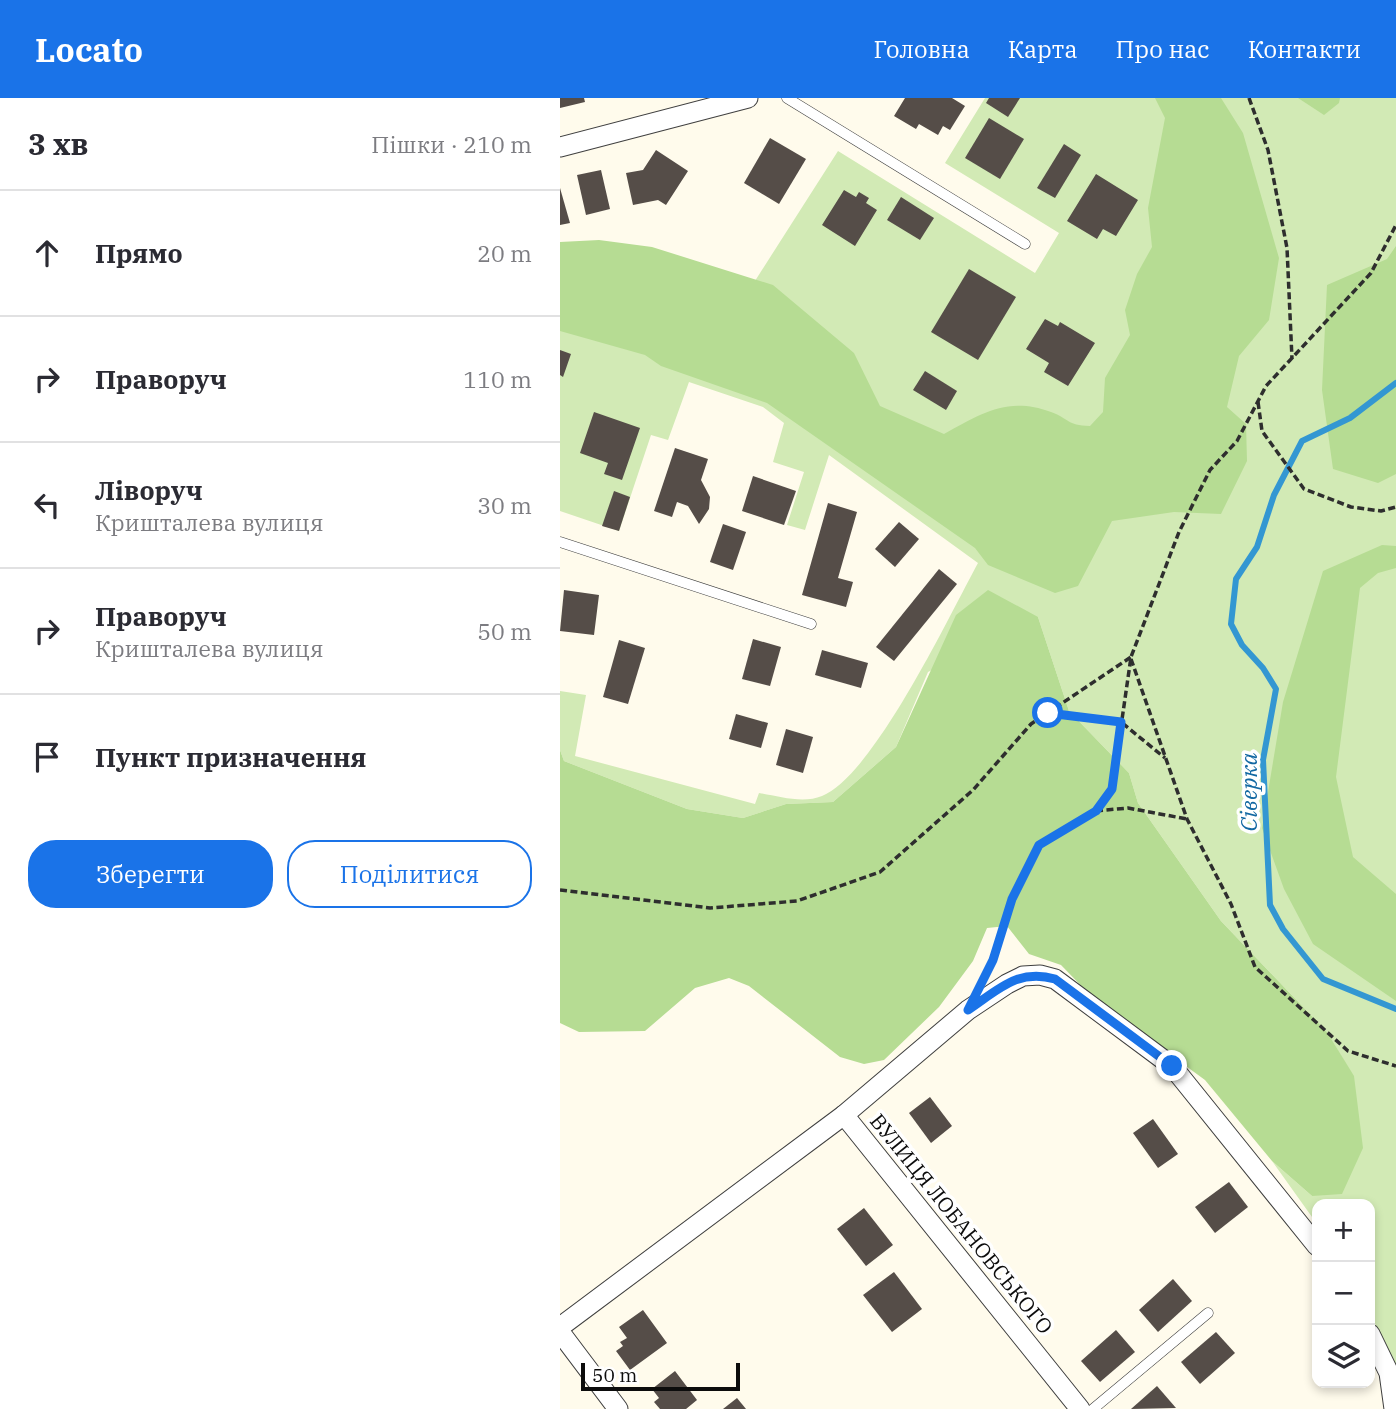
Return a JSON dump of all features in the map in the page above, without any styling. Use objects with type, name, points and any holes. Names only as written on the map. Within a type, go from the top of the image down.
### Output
[{"type":"street","points":[[560,147],[748,98]]},
{"type":"street","points":[[844,1115],[968,1010],[1023,976],[1040,975],[1055,979],[1172,1066],[1312,1240]]},
{"type":"street","name":"ВУЛИЦЯ ЛОБАНОВСЬКОГО","points":[[560,1330],[844,1115],[1080,1409]]},
{"type":"street","points":[[560,1330],[618,1409]]},
{"type":"street","points":[[1375,1344],[1389,1373],[1394,1409]]},
{"type":"lane","points":[[787,98],[1026,244]]},
{"type":"lane","points":[[560,542],[811,624]]},
{"type":"lane","points":[[1093,1409],[1208,1313]]},
{"type":"path","points":[[1249,98],[1268,150],[1287,248],[1292,359]]},
{"type":"path","points":[[983,980],[1012,899],[1039,845],[1096,811],[1112,789],[1131,657],[1179,532],[1210,470],[1237,441],[1266,386],[1371,273],[1396,225]]},
{"type":"path","points":[[1258,402],[1262,431],[1304,489],[1351,507],[1381,511],[1396,508]]},
{"type":"path","points":[[560,890],[710,908],[797,901],[880,872],[973,790],[1031,724],[1131,657]]},
{"type":"path","points":[[1131,657],[1187,819],[1231,904],[1255,967],[1348,1051],[1396,1066]]},
{"type":"path","points":[[1048,713],[1121,722],[1166,758]]},
{"type":"path","points":[[1096,811],[1128,808],[1187,819]]},
{"type":"green space","points":[[985,98],[1396,98],[1396,1369],[1375,1324],[1375,1199],[1312,1199],[1312,1217],[1272,1161],[1312,1196],[1353,1076],[1327,1032],[1221,921],[1138,803],[1129,773],[1069,711],[1038,617],[928,672],[896,747],[833,802],[786,804],[743,818],[687,809],[564,761],[560,750],[560,691],[586,695],[575,756],[755,804],[759,793],[799,799],[822,796],[842,782],[887,727],[909,692],[978,563],[829,455],[805,530],[787,525],[804,472],[773,462],[784,423],[763,407],[689,382],[668,440],[651,435],[619,531],[560,511],[560,255],[746,295],[838,151],[1035,273],[1059,233],[945,163]]},
{"type":"green space","points":[[1155,98],[1221,98],[1243,133],[1279,258],[1269,320],[1239,356],[1227,407],[1246,424],[1247,461],[1221,514],[1174,512],[1112,521],[1078,586],[1055,593],[988,565],[975,548],[767,403],[661,366],[645,355],[560,331],[560,242],[599,240],[652,247],[773,285],[854,353],[880,406],[944,434],[983,414],[1021,406],[1051,412],[1072,423],[1090,426],[1103,412],[1105,378],[1130,335],[1125,310],[1137,274],[1152,247],[1148,208],[1165,118]]},
{"type":"green space","points":[[1298,98],[1340,98],[1339,103],[1324,115]]},
{"type":"green space","points":[[1396,246],[1396,474],[1378,483],[1333,469],[1322,390],[1327,285],[1387,259]]},
{"type":"green space","points":[[1382,545],[1396,546],[1396,568],[1378,573],[1360,588],[1336,777],[1353,857],[1396,894],[1396,1001],[1313,944],[1284,889],[1262,828],[1283,702],[1323,571]]},
{"type":"green space","points":[[988,590],[1038,617],[1069,711],[1129,773],[1138,803],[1221,921],[1327,1032],[1354,1076],[1363,1148],[1342,1194],[1312,1196],[1272,1161],[1205,1080],[1093,998],[1061,965],[1029,954],[1007,926],[987,928],[973,961],[939,1007],[884,1060],[864,1064],[840,1057],[749,986],[729,978],[695,988],[645,1031],[579,1032],[560,1023],[560,750],[564,761],[687,809],[743,818],[786,804],[833,802],[896,747],[956,615]]},
{"type":"building","points":[[560,98],[584,98],[585,102],[560,108]]},
{"type":"building","points":[[905,98],[952,98],[965,106],[950,130],[943,126],[938,135],[919,124],[916,129],[894,116]]},
{"type":"building","points":[[989,98],[1020,98],[1008,117],[986,103]]},
{"type":"building","points":[[989,118],[1024,139],[1000,179],[965,158]]},
{"type":"building","points":[[770,138],[806,159],[779,204],[744,183]]},
{"type":"building","points":[[1064,144],[1081,155],[1055,198],[1037,188]]},
{"type":"building","points":[[656,150],[688,171],[666,205],[658,200],[633,205],[626,173],[643,170]]},
{"type":"building","points":[[601,170],[610,209],[586,215],[577,175]]},
{"type":"building","points":[[1096,174],[1138,200],[1116,236],[1103,229],[1097,239],[1067,221]]},
{"type":"building","points":[[560,188],[570,223],[560,225]]},
{"type":"building","points":[[844,190],[856,197],[859,192],[869,198],[866,203],[877,210],[855,246],[822,225]]},
{"type":"building","points":[[901,197],[934,218],[920,240],[887,220]]},
{"type":"building","points":[[969,269],[1016,297],[978,360],[931,332]]},
{"type":"building","points":[[1045,319],[1058,326],[1060,322],[1095,343],[1068,386],[1044,372],[1049,363],[1026,349]]},
{"type":"building","points":[[560,350],[571,354],[563,377],[560,375]]},
{"type":"building","points":[[925,371],[957,391],[946,410],[913,390]]},
{"type":"building","points":[[594,412],[640,428],[622,480],[604,474],[608,463],[580,453]]},
{"type":"building","points":[[675,448],[708,459],[701,480],[710,497],[709,509],[699,524],[688,506],[677,502],[672,517],[654,511]]},
{"type":"building","points":[[753,476],[796,491],[784,525],[742,511]]},
{"type":"building","points":[[614,491],[630,497],[619,531],[602,526]]},
{"type":"building","points":[[828,503],[857,512],[838,578],[853,582],[846,607],[802,595]]},
{"type":"building","points":[[899,522],[919,539],[895,567],[875,549]]},
{"type":"building","points":[[723,524],[746,532],[733,570],[710,562]]},
{"type":"building","points":[[939,569],[957,584],[894,661],[876,647]]},
{"type":"building","points":[[564,590],[599,595],[594,635],[560,631]]},
{"type":"building","points":[[753,639],[781,647],[770,686],[742,679]]},
{"type":"building","points":[[619,640],[645,648],[628,704],[603,697]]},
{"type":"building","points":[[822,650],[868,663],[861,688],[815,675]]},
{"type":"building","points":[[736,714],[768,723],[761,748],[729,739]]},
{"type":"building","points":[[786,729],[813,737],[803,773],[776,765]]},
{"type":"building","points":[[930,1097],[952,1126],[931,1143],[909,1113]]},
{"type":"building","points":[[1153,1119],[1178,1154],[1158,1168],[1133,1133]]},
{"type":"building","points":[[1229,1182],[1248,1207],[1215,1233],[1195,1207]]},
{"type":"building","points":[[864,1208],[893,1245],[866,1266],[837,1229]]},
{"type":"building","points":[[894,1272],[922,1309],[892,1332],[863,1295]]},
{"type":"building","points":[[1173,1279],[1192,1301],[1158,1332],[1139,1310]]},
{"type":"building","points":[[643,1310],[667,1343],[630,1370],[616,1351],[623,1346],[620,1342],[627,1338],[619,1327]]},
{"type":"building","points":[[1116,1330],[1135,1352],[1100,1382],[1081,1361]]},
{"type":"building","points":[[1216,1332],[1235,1353],[1200,1384],[1181,1362]]},
{"type":"building","points":[[675,1371],[697,1400],[686,1409],[660,1409],[654,1402],[659,1398],[652,1389]]},
{"type":"building","points":[[1157,1386],[1176,1408],[1131,1409]]},
{"type":"building","points":[[737,1398],[746,1409],[723,1409]]},
{"type":"waterway","name":"Сіверка","points":[[1396,383],[1350,418],[1302,441],[1274,495],[1257,547],[1236,579],[1231,624],[1242,645],[1263,668],[1276,689],[1263,760],[1270,905],[1283,929],[1323,979],[1396,1009]]},
{"type":"route","points":[[1048,713],[1121,722],[1112,789],[1096,811],[1039,845],[1012,899],[993,960],[968,1010],[1023,976],[1040,975],[1055,979],[1172,1066]]}]
